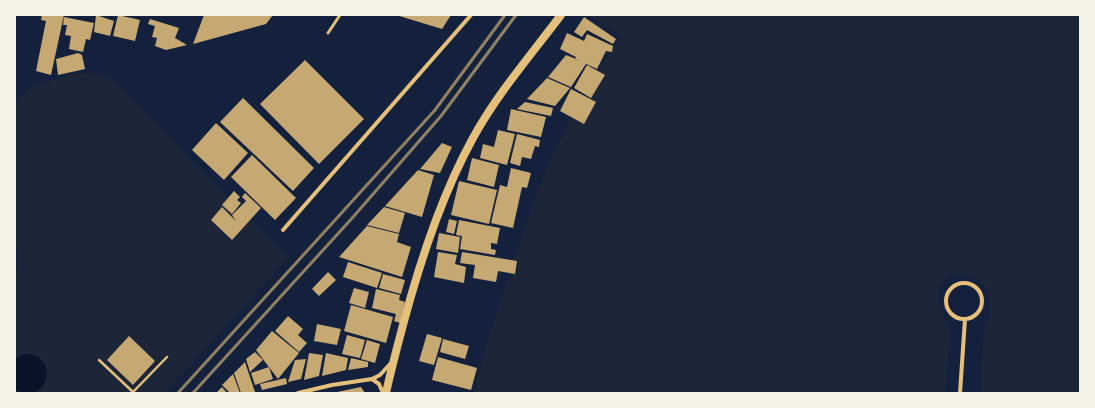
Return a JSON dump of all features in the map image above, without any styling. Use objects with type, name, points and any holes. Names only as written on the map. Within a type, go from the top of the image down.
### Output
[{"type":"main road","points":[[386,393],[411,298],[435,222],[460,163],[473,137],[499,97],[561,15]]},
{"type":"street","points":[[284,230],[471,15]]},
{"type":"street","points":[[960,284],[966,284],[974,287],[981,297],[981,303],[978,311],[973,316],[965,319],[954,316],[948,310],[946,305],[949,292],[955,286],[960,284]]},
{"type":"street","points":[[960,393],[965,319]]},
{"type":"street","points":[[298,393],[332,385],[372,380],[384,372],[396,355]]},
{"type":"street","points":[[372,380],[379,384],[383,393]]},
{"type":"lane","points":[[328,33],[340,15]]},
{"type":"path","points":[[100,360],[132,393],[167,357]]},
{"type":"shaded area","points":[[589,15],[1080,15],[1080,393],[981,393],[984,332],[990,315],[988,293],[984,285],[971,276],[955,275],[948,278],[943,283],[939,290],[938,296],[940,307],[950,334],[945,393],[475,393],[492,326],[539,188],[555,150],[577,107],[621,37]]},
{"type":"shaded area","points":[[75,73],[100,75],[111,79],[121,86],[201,170],[289,257],[165,393],[15,393],[15,273],[19,257],[15,240],[15,106],[22,95],[31,87]]},
{"type":"shaded area","points":[[30,354],[40,358],[45,365],[47,373],[41,388],[34,393],[25,393],[15,389],[15,359],[21,355]]},
{"type":"building","points":[[42,15],[64,15],[51,75],[36,71],[46,21],[41,20]]},
{"type":"building","points":[[96,15],[114,21],[110,36],[94,32]]},
{"type":"building","points":[[118,15],[140,20],[135,41],[113,36]]},
{"type":"building","points":[[204,15],[273,15],[266,24],[193,44]]},
{"type":"building","points":[[396,15],[451,15],[442,29]]},
{"type":"building","points":[[64,17],[94,23],[90,40],[86,39],[83,52],[69,49],[71,36],[65,35],[67,25],[63,25]]},
{"type":"building","points":[[584,17],[616,39],[613,44],[587,30],[582,37],[574,32]]},
{"type":"building","points":[[150,19],[179,28],[175,38],[187,45],[166,50],[155,46],[157,38],[152,37],[155,26],[148,24]]},
{"type":"building","points":[[567,33],[584,41],[587,34],[613,46],[612,52],[606,51],[597,69],[584,63],[586,64],[571,87],[548,77],[566,55],[575,59],[576,57],[560,49]]},
{"type":"building","points":[[78,53],[82,55],[85,69],[58,75],[56,59]]},
{"type":"building","points":[[305,60],[364,119],[319,164],[260,104]]},
{"type":"building","points":[[587,65],[605,75],[591,98],[574,88]]},
{"type":"building","points":[[547,78],[570,88],[555,106],[527,99]]},
{"type":"building","points":[[571,89],[596,102],[584,124],[560,111]]},
{"type":"building","points":[[243,98],[314,168],[293,191],[220,122]]},
{"type":"building","points":[[525,102],[553,108],[551,116],[517,109]]},
{"type":"building","points":[[511,109],[546,117],[541,137],[507,130]]},
{"type":"building","points":[[216,123],[248,153],[224,180],[192,150]]},
{"type":"building","points":[[498,130],[515,134],[507,165],[480,158],[483,144],[494,147]]},
{"type":"building","points":[[517,134],[540,140],[539,147],[535,146],[531,159],[522,157],[520,166],[510,163]]},
{"type":"building","points":[[442,143],[452,147],[440,173],[420,169]]},
{"type":"building","points":[[252,155],[296,198],[275,220],[231,177]]},
{"type":"building","points":[[472,158],[499,165],[494,187],[467,180]]},
{"type":"building","points":[[511,168],[531,173],[527,188],[522,187],[513,228],[491,223],[500,185],[507,187]]},
{"type":"building","points":[[418,170],[434,175],[422,217],[385,206]]},
{"type":"building","points":[[459,181],[497,190],[489,224],[451,215]]},
{"type":"building","points":[[234,191],[240,197],[237,200],[241,203],[232,214],[222,205]]},
{"type":"building","points":[[245,193],[261,208],[232,240],[211,220],[222,207],[236,221],[232,215],[246,201],[242,197]]},
{"type":"building","points":[[384,207],[405,213],[399,233],[367,225]]},
{"type":"building","points":[[449,219],[457,221],[454,234],[446,232]]},
{"type":"building","points":[[459,220],[500,228],[497,244],[491,243],[491,249],[496,250],[495,255],[460,249],[462,236],[456,235]]},
{"type":"building","points":[[367,226],[399,234],[397,242],[411,247],[402,277],[339,257]]},
{"type":"building","points":[[439,233],[460,237],[458,253],[436,249]]},
{"type":"building","points":[[438,252],[457,255],[455,264],[466,267],[464,283],[434,277]]},
{"type":"building","points":[[462,252],[517,261],[515,274],[498,271],[496,282],[473,278],[475,265],[460,263]]},
{"type":"building","points":[[348,262],[382,273],[377,288],[343,277]]},
{"type":"building","points":[[328,272],[336,280],[319,296],[312,289]]},
{"type":"building","points":[[383,274],[405,280],[401,294],[379,288]]},
{"type":"building","points":[[354,288],[369,292],[365,308],[349,303]]},
{"type":"building","points":[[376,289],[400,295],[399,300],[405,302],[400,323],[394,321],[396,314],[372,308]]},
{"type":"building","points":[[351,305],[393,317],[386,343],[344,331]]},
{"type":"building","points":[[288,316],[303,329],[298,335],[307,343],[299,352],[275,331]]},
{"type":"building","points":[[317,324],[341,329],[337,345],[314,341]]},
{"type":"building","points":[[272,331],[299,353],[278,379],[256,350]]},
{"type":"building","points":[[427,334],[442,338],[434,365],[419,361]]},
{"type":"building","points":[[347,335],[365,340],[360,358],[342,354]]},
{"type":"building","points":[[129,336],[155,361],[133,385],[107,360]]},
{"type":"building","points":[[443,339],[469,346],[465,359],[440,352]]},
{"type":"building","points":[[367,340],[380,344],[375,363],[361,359]]},
{"type":"building","points":[[255,352],[263,360],[250,372],[246,359]]},
{"type":"building","points":[[309,353],[323,355],[319,376],[304,380]]},
{"type":"building","points":[[326,353],[348,358],[346,370],[322,376]]},
{"type":"building","points":[[438,357],[477,368],[471,390],[432,380]]},
{"type":"building","points":[[351,358],[368,362],[368,367],[348,370]]},
{"type":"building","points":[[306,359],[301,379],[288,382],[295,360]]},
{"type":"building","points":[[245,362],[255,392],[253,393],[241,393],[234,373]]},
{"type":"building","points":[[269,367],[273,379],[255,385],[251,373]]},
{"type":"building","points":[[233,374],[240,393],[230,393],[222,385]]},
{"type":"building","points":[[286,378],[287,384],[262,390],[260,384]]},
{"type":"building","points":[[222,387],[227,393],[216,393]]},
{"type":"building","points":[[361,387],[365,393],[337,393],[337,392]]},
{"type":"railway","points":[[178,393],[435,110],[505,15]]},
{"type":"railway","points":[[193,393],[354,216],[441,116],[516,15]]}]
